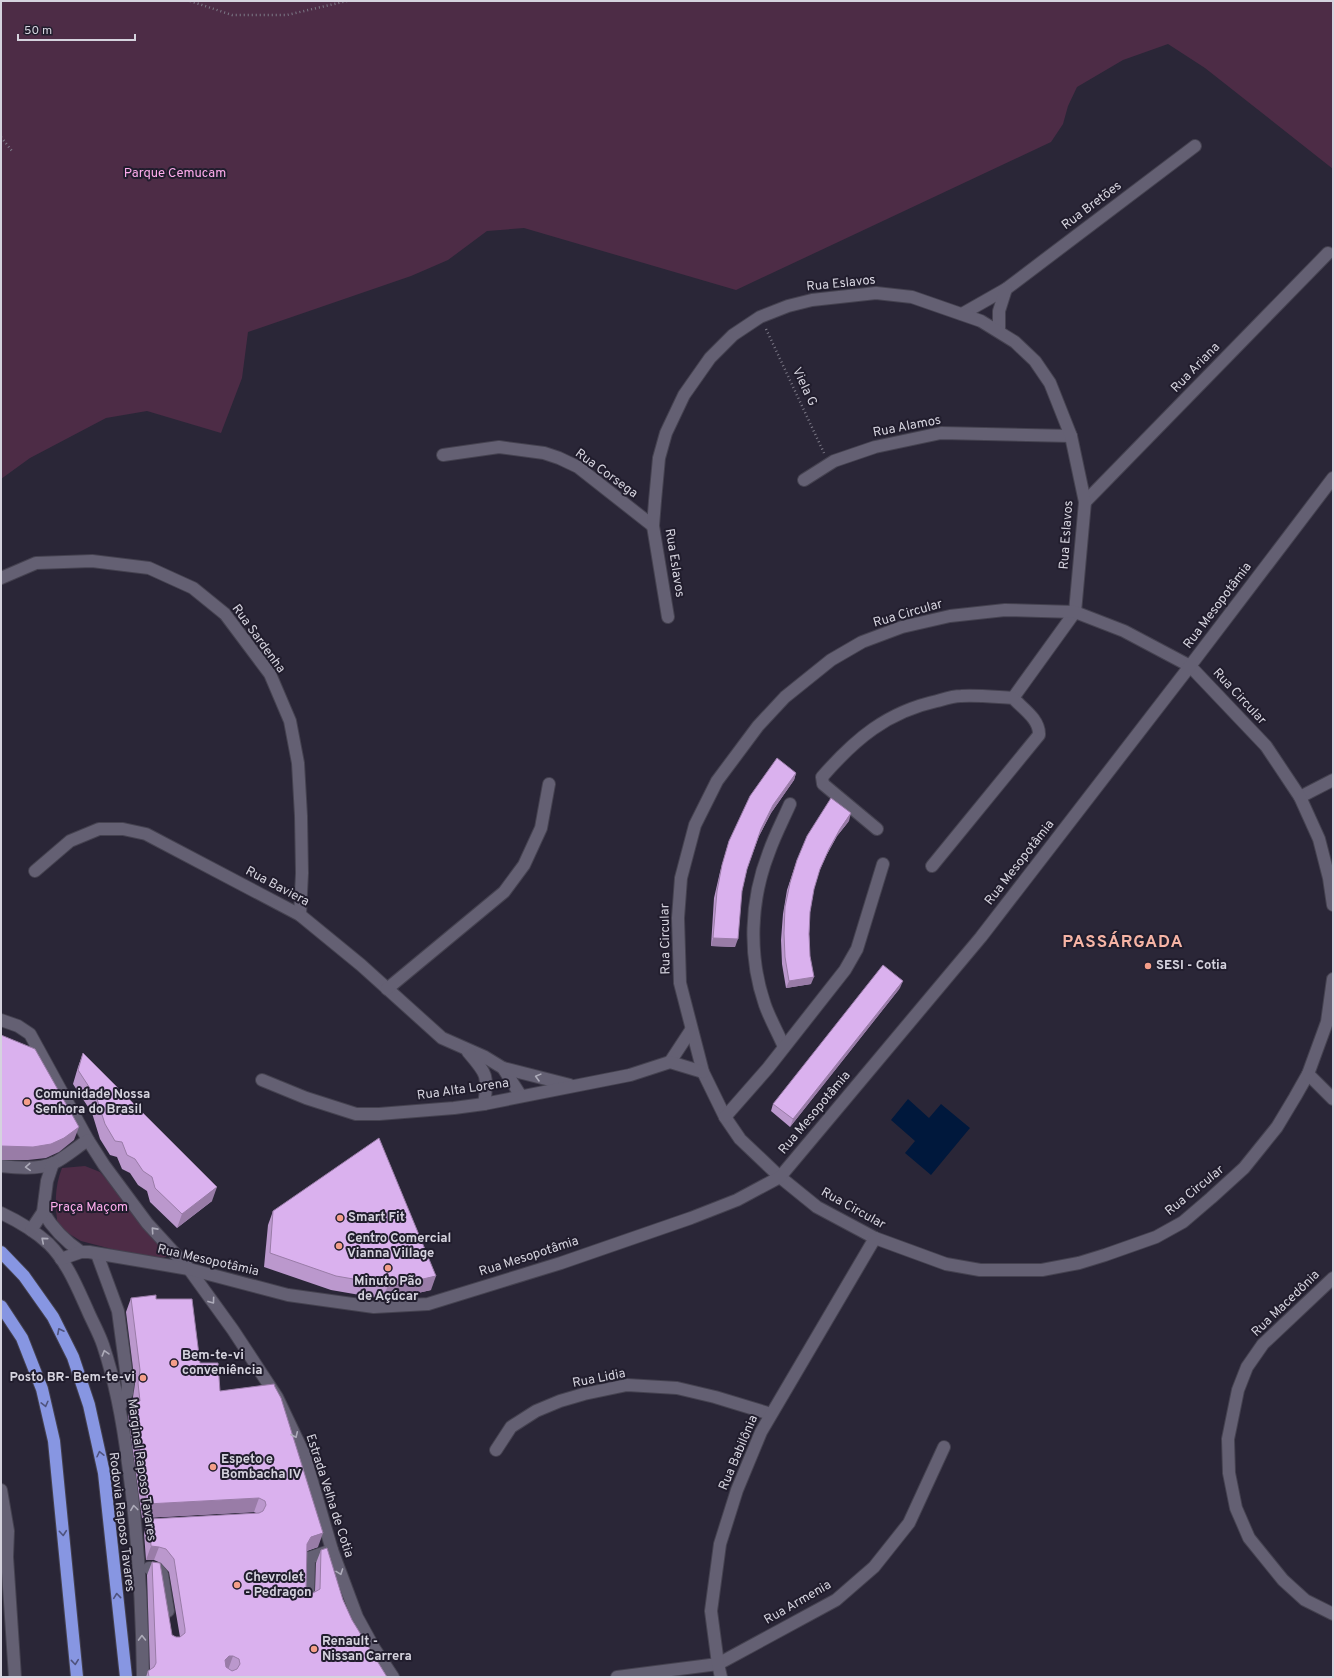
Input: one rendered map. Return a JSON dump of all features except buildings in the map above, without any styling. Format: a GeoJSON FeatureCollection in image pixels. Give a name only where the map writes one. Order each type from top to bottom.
{"type":"FeatureCollection","features":[{"type":"Feature","properties":{"kind":"highway","name":"Rodovia Raposo Tavares"},"geometry":{"type":"LineString","coordinates":[[1,1252],[24,1276],[53,1317],[73,1357],[89,1405],[104,1473],[126,1677]]}},
{"type":"Feature","properties":{"kind":"highway"},"geometry":{"type":"LineString","coordinates":[[1,1306],[22,1338],[42,1389],[54,1441],[77,1677]]}},
{"type":"Feature","properties":{"kind":"street","name":"Rua Bretões"},"geometry":{"type":"LineString","coordinates":[[962,314],[1006,289],[1195,146]]}},
{"type":"Feature","properties":{"kind":"street","name":"Rua Ariana"},"geometry":{"type":"LineString","coordinates":[[1085,502],[1328,253]]}},
{"type":"Feature","properties":{"kind":"street"},"geometry":{"type":"LineString","coordinates":[[999,331],[999,311],[1006,289]]}},
{"type":"Feature","properties":{"kind":"street","name":"Rua Eslavos"},"geometry":{"type":"LineString","coordinates":[[668,617],[653,526],[659,458],[666,433],[684,395],[710,358],[733,335],[760,317],[788,306],[812,300],[876,293],[912,297],[982,321],[1015,342],[1039,366],[1050,383],[1071,436],[1085,502],[1075,612]]}},
{"type":"Feature","properties":{"kind":"street","name":"Rua Alamos"},"geometry":{"type":"LineString","coordinates":[[804,480],[829,464],[875,447],[941,433],[1071,436]]}},
{"type":"Feature","properties":{"kind":"street","name":"Rua Corsega"},"geometry":{"type":"LineString","coordinates":[[443,455],[499,447],[544,453],[559,458],[578,467],[653,526]]}},
{"type":"Feature","properties":{"kind":"street","name":"Rua Mesopotâmia"},"geometry":{"type":"LineString","coordinates":[[61,1259],[81,1252],[97,1254],[189,1269],[288,1294],[374,1307],[428,1304],[561,1263],[691,1218],[737,1200],[780,1176],[980,937],[1190,666],[1333,478]]}},
{"type":"Feature","properties":{"kind":"street","name":"Rua Sardenha"},"geometry":{"type":"LineString","coordinates":[[1,578],[36,563],[92,561],[149,568],[193,588],[225,614],[270,674],[290,721],[298,763],[301,816],[302,873],[300,914]]}},
{"type":"Feature","properties":{"kind":"street","name":"Rua Circular"},"geometry":{"type":"LineString","coordinates":[[1333,905],[1329,878],[1319,839],[1300,797],[1266,746],[1190,666],[1124,631],[1075,612],[1005,610],[950,616],[902,627],[862,642],[831,660],[785,697],[758,726],[717,781],[695,825],[681,878],[678,918],[680,983],[691,1030],[703,1072],[725,1117],[740,1139],[780,1176],[817,1207],[875,1238],[946,1264],[987,1270],[1042,1270],[1079,1263],[1156,1237],[1183,1222],[1244,1168],[1276,1127],[1296,1097],[1308,1074],[1327,1022],[1333,979]]}},
{"type":"Feature","properties":{"kind":"street"},"geometry":{"type":"LineString","coordinates":[[1012,698],[1075,612]]}},
{"type":"Feature","properties":{"kind":"street"},"geometry":{"type":"LineString","coordinates":[[877,829],[823,784],[822,777],[837,760],[869,730],[892,716],[918,705],[959,696],[1012,698],[1036,721],[1039,728],[1038,735],[932,866]]}},
{"type":"Feature","properties":{"kind":"street"},"geometry":{"type":"LineString","coordinates":[[1300,797],[1333,780]]}},
{"type":"Feature","properties":{"kind":"street"},"geometry":{"type":"LineString","coordinates":[[387,989],[504,892],[524,865],[541,828],[549,784]]}},
{"type":"Feature","properties":{"kind":"street"},"geometry":{"type":"LineString","coordinates":[[784,1047],[765,1005],[756,967],[753,940],[756,900],[768,853],[790,804]]}},
{"type":"Feature","properties":{"kind":"street","name":"Rua Baviera"},"geometry":{"type":"LineString","coordinates":[[35,871],[70,841],[99,829],[122,829],[146,834],[300,914],[332,940],[442,1038],[485,1057],[503,1068],[573,1086]]}},
{"type":"Feature","properties":{"kind":"street"},"geometry":{"type":"LineString","coordinates":[[725,1117],[784,1047],[845,970],[857,949],[883,864]]}},
{"type":"Feature","properties":{"kind":"street","name":"Estrada Velha de Cotia"},"geometry":{"type":"LineString","coordinates":[[1,1020],[18,1026],[30,1034],[88,1140],[120,1188],[148,1223],[189,1269],[237,1336],[277,1397],[304,1454],[332,1550],[356,1617],[393,1677]]}},
{"type":"Feature","properties":{"kind":"street"},"geometry":{"type":"LineString","coordinates":[[691,1030],[670,1062],[703,1072]]}},
{"type":"Feature","properties":{"kind":"street"},"geometry":{"type":"LineString","coordinates":[[466,1049],[482,1068],[487,1078],[484,1104]]}},
{"type":"Feature","properties":{"kind":"street","name":"Rua Alta Lorena"},"geometry":{"type":"LineString","coordinates":[[262,1080],[306,1098],[356,1114],[379,1114],[484,1104],[630,1075],[670,1062]]}},
{"type":"Feature","properties":{"kind":"street","name":"Rua Baviera"},"geometry":{"type":"LineString","coordinates":[[503,1068],[521,1096]]}},
{"type":"Feature","properties":{"kind":"street"},"geometry":{"type":"LineString","coordinates":[[1308,1074],[1333,1098]]}},
{"type":"Feature","properties":{"kind":"street"},"geometry":{"type":"LineString","coordinates":[[1,1166],[15,1168],[34,1167],[53,1163],[88,1140]]}},
{"type":"Feature","properties":{"kind":"street"},"geometry":{"type":"LineString","coordinates":[[31,1230],[43,1212],[47,1181],[53,1163]]}},
{"type":"Feature","properties":{"kind":"street"},"geometry":{"type":"LineString","coordinates":[[43,1212],[55,1231],[81,1252]]}},
{"type":"Feature","properties":{"kind":"street","name":"Marginal Raposo Tavares"},"geometry":{"type":"LineString","coordinates":[[1,1213],[31,1230],[49,1245],[61,1259],[83,1299],[103,1344],[120,1406],[140,1526],[143,1677]]}},
{"type":"Feature","properties":{"kind":"street","name":"Rua Babilônia"},"geometry":{"type":"LineString","coordinates":[[721,1677],[711,1611],[720,1544],[737,1490],[761,1432],[875,1238]]}},
{"type":"Feature","properties":{"kind":"street"},"geometry":{"type":"LineString","coordinates":[[97,1254],[118,1312],[128,1385],[127,1393],[120,1406]]}},
{"type":"Feature","properties":{"kind":"street","name":"Rua Macedônia"},"geometry":{"type":"LineString","coordinates":[[1333,1278],[1263,1344],[1248,1367],[1238,1390],[1228,1439],[1229,1474],[1236,1508],[1249,1538],[1283,1580],[1304,1600],[1333,1614]]}},
{"type":"Feature","properties":{"kind":"street","name":"Rua Lidia"},"geometry":{"type":"LineString","coordinates":[[496,1450],[511,1427],[536,1411],[560,1401],[584,1394],[627,1385],[677,1388],[715,1397],[771,1414]]}},
{"type":"Feature","properties":{"kind":"street","name":"Rua Armenia"},"geometry":{"type":"LineString","coordinates":[[617,1677],[718,1664],[836,1600],[874,1567],[909,1523],[944,1447]]}},
{"type":"Feature","properties":{"kind":"street"},"geometry":{"type":"LineString","coordinates":[[1,1490],[2,1503],[8,1531],[4,1556],[15,1677]]}},
{"type":"Feature","properties":{"kind":"street"},"geometry":{"type":"LineString","coordinates":[[308,1599],[309,1558],[332,1550]]}},
{"type":"Feature","properties":{"kind":"street"},"geometry":{"type":"LineString","coordinates":[[140,1569],[152,1567],[158,1569],[162,1574],[169,1621]]}},
{"type":"Feature","properties":{"kind":"path"},"geometry":{"type":"LineString","coordinates":[[190,1],[232,15],[287,15],[347,1]]}},
{"type":"Feature","properties":{"kind":"path"},"geometry":{"type":"LineString","coordinates":[[1,137],[12,152]]}},
{"type":"Feature","properties":{"kind":"path","name":"Viela G"},"geometry":{"type":"LineString","coordinates":[[760,317],[829,464]]}},
{"type":"Feature","properties":{"kind":"green space","name":"Parque Cemucam"},"geometry":{"type":"Polygon","coordinates":[[[1,1],[1333,1],[1333,169],[1205,68],[1168,44],[1123,60],[1077,87],[1068,106],[1063,124],[1051,142],[736,290],[524,228],[487,231],[448,260],[411,276],[248,332],[242,378],[221,433],[147,411],[106,418],[30,458],[1,479],[1,1]]]}},
{"type":"Feature","properties":{"kind":"green space","name":"Praça Maçom"},"geometry":{"type":"Polygon","coordinates":[[[85,1166],[100,1172],[173,1255],[154,1260],[81,1241],[58,1227],[56,1198],[59,1175],[62,1168],[85,1166]]]}},
{"type":"Feature","properties":{"kind":"water"},"geometry":{"type":"Polygon","coordinates":[[[908,1099],[929,1118],[941,1104],[970,1128],[931,1175],[905,1153],[915,1141],[891,1120],[908,1099]]]}},
{"type":"Feature","properties":{"kind":"place","name":"SESI - Cotia"},"geometry":{"type":"Point","coordinates":[1148,966]}},
{"type":"Feature","properties":{"kind":"place","name":"Comunidade Nossa Senhora do Brasil"},"geometry":{"type":"Point","coordinates":[27,1102]}},
{"type":"Feature","properties":{"kind":"place","name":"Smart Fit"},"geometry":{"type":"Point","coordinates":[340,1218]}},
{"type":"Feature","properties":{"kind":"place","name":"Centro Comercial Vianna Village"},"geometry":{"type":"Point","coordinates":[339,1246]}},
{"type":"Feature","properties":{"kind":"place","name":"Minuto Pão de Açúcar"},"geometry":{"type":"Point","coordinates":[388,1268]}},
{"type":"Feature","properties":{"kind":"place","name":"Bem-te-vi conveniência"},"geometry":{"type":"Point","coordinates":[174,1363]}},
{"type":"Feature","properties":{"kind":"place","name":"Posto BR- Bem-te-vi"},"geometry":{"type":"Point","coordinates":[143,1378]}},
{"type":"Feature","properties":{"kind":"place","name":"Espeto e Bombacha IV"},"geometry":{"type":"Point","coordinates":[213,1467]}},
{"type":"Feature","properties":{"kind":"place","name":"Chevrolet - Pedragon"},"geometry":{"type":"Point","coordinates":[237,1585]}},
{"type":"Feature","properties":{"kind":"place","name":"Renault - Nissan Carrera"},"geometry":{"type":"Point","coordinates":[314,1649]}},
{"type":"Feature","properties":{"kind":"district","name":"PASSÁRGADA"},"geometry":{"type":"Point","coordinates":[1123,943]}}]}
